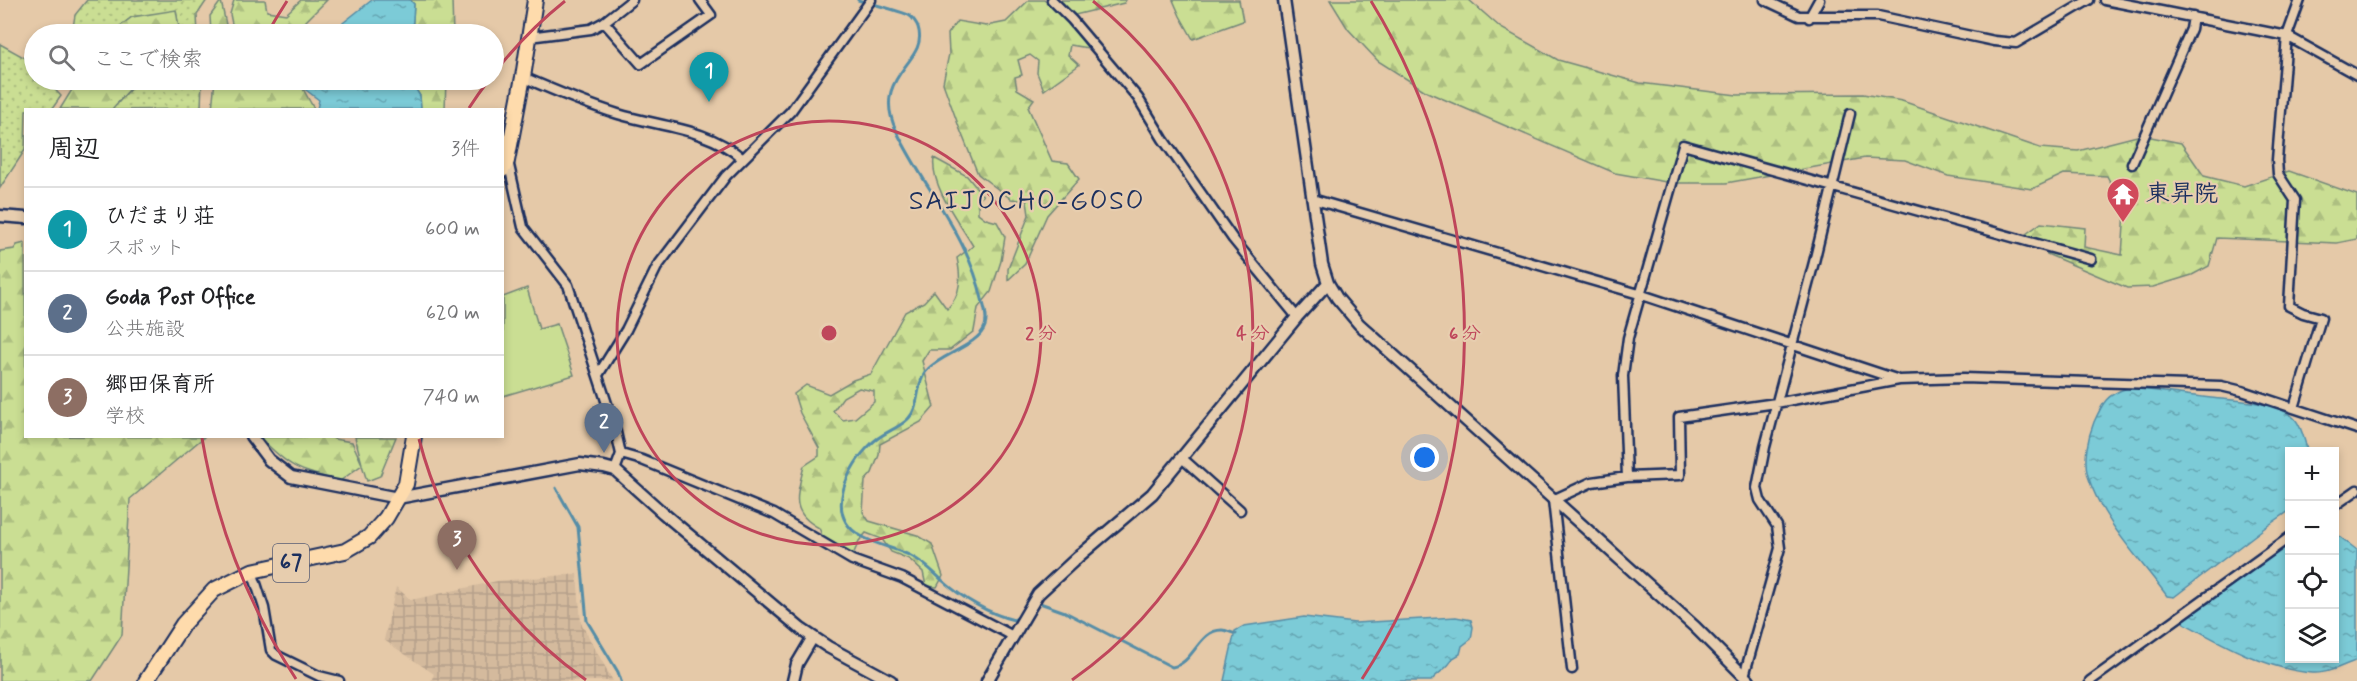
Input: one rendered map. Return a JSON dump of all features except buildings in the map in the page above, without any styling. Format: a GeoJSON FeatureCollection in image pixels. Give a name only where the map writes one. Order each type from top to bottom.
{"type":"FeatureCollection","features":[{"type":"Feature","properties":{"kind":"main road"},"geometry":{"type":"LineString","coordinates":[[505,165],[523,77],[535,0]]}},
{"type":"Feature","properties":{"kind":"main road","name":"67"},"geometry":{"type":"LineString","coordinates":[[146,681],[183,624],[214,590],[241,575],[345,551],[369,537],[386,519],[406,484],[414,438]]}},
{"type":"Feature","properties":{"kind":"street"},"geometry":{"type":"LineString","coordinates":[[529,37],[591,29],[632,0]]}},
{"type":"Feature","properties":{"kind":"street"},"geometry":{"type":"LineString","coordinates":[[604,22],[641,64],[711,15],[700,0]]}},
{"type":"Feature","properties":{"kind":"street"},"geometry":{"type":"LineString","coordinates":[[598,375],[626,330],[657,267],[726,176],[791,111],[871,0]]}},
{"type":"Feature","properties":{"kind":"street"},"geometry":{"type":"LineString","coordinates":[[1052,0],[1072,20],[1138,98],[1163,139],[1233,238],[1297,317]]}},
{"type":"Feature","properties":{"kind":"street"},"geometry":{"type":"LineString","coordinates":[[1284,0],[1322,264],[1328,283],[1337,298],[1359,324],[1695,627],[1746,678]]}},
{"type":"Feature","properties":{"kind":"street"},"geometry":{"type":"LineString","coordinates":[[1765,0],[1799,16],[1809,18],[1878,16],[1994,41],[2016,43],[2089,0]]}},
{"type":"Feature","properties":{"kind":"street"},"geometry":{"type":"LineString","coordinates":[[1809,18],[1820,0]]}},
{"type":"Feature","properties":{"kind":"street"},"geometry":{"type":"LineString","coordinates":[[2105,0],[2287,36],[2357,75]]}},
{"type":"Feature","properties":{"kind":"street"},"geometry":{"type":"LineString","coordinates":[[2294,408],[2321,318],[2289,306],[2295,200],[2278,174],[2277,160],[2287,36],[2300,0]]}},
{"type":"Feature","properties":{"kind":"street"},"geometry":{"type":"LineString","coordinates":[[2132,164],[2191,29],[2193,17]]}},
{"type":"Feature","properties":{"kind":"street"},"geometry":{"type":"LineString","coordinates":[[523,77],[568,97],[621,114],[683,128],[731,149],[743,159]]}},
{"type":"Feature","properties":{"kind":"street"},"geometry":{"type":"LineString","coordinates":[[1746,678],[1780,548],[1777,526],[1760,500],[1757,488],[1765,447],[1850,114]]}},
{"type":"Feature","properties":{"kind":"street"},"geometry":{"type":"LineString","coordinates":[[1627,477],[1623,376],[1628,338],[1683,145],[2091,260]]}},
{"type":"Feature","properties":{"kind":"street"},"geometry":{"type":"LineString","coordinates":[[505,165],[523,227],[568,285],[621,454],[615,470]]}},
{"type":"Feature","properties":{"kind":"street"},"geometry":{"type":"LineString","coordinates":[[1312,198],[1639,294],[1899,380]]}},
{"type":"Feature","properties":{"kind":"street"},"geometry":{"type":"LineString","coordinates":[[0,216],[24,218]]}},
{"type":"Feature","properties":{"kind":"street"},"geometry":{"type":"LineString","coordinates":[[987,681],[1038,594],[1152,494],[1183,459],[1297,317],[1328,283]]}},
{"type":"Feature","properties":{"kind":"street"},"geometry":{"type":"LineString","coordinates":[[1553,500],[1592,482],[1627,477],[1680,475],[1679,417],[1776,403],[1899,380],[1964,378],[2221,386],[2357,429]]}},
{"type":"Feature","properties":{"kind":"street"},"geometry":{"type":"LineString","coordinates":[[252,438],[269,460],[291,477],[398,498],[580,464],[604,466],[615,470],[663,513],[813,637],[891,681]]}},
{"type":"Feature","properties":{"kind":"street"},"geometry":{"type":"LineString","coordinates":[[621,454],[653,464],[774,514],[852,560],[902,578],[1013,636]]}},
{"type":"Feature","properties":{"kind":"street"},"geometry":{"type":"LineString","coordinates":[[1183,459],[1240,510]]}},
{"type":"Feature","properties":{"kind":"street"},"geometry":{"type":"LineString","coordinates":[[2339,503],[2357,490]]}},
{"type":"Feature","properties":{"kind":"street"},"geometry":{"type":"LineString","coordinates":[[1553,500],[1572,669]]}},
{"type":"Feature","properties":{"kind":"street"},"geometry":{"type":"LineString","coordinates":[[2090,681],[2285,540]]}},
{"type":"Feature","properties":{"kind":"street"},"geometry":{"type":"LineString","coordinates":[[252,572],[264,608],[270,650],[319,676],[339,681]]}},
{"type":"Feature","properties":{"kind":"street"},"geometry":{"type":"LineString","coordinates":[[793,681],[797,664],[813,637]]}},
{"type":"Feature","properties":{"kind":"shaded area"},"geometry":{"type":"Polygon","coordinates":[[[577,574],[581,623],[613,681],[431,681],[434,674],[384,640],[396,587],[411,600],[497,581],[577,574]]]}},
{"type":"Feature","properties":{"kind":"green space"},"geometry":{"type":"Polygon","coordinates":[[[87,0],[207,0],[197,15],[197,24],[178,24],[176,11],[132,17],[123,24],[74,24],[75,15],[87,0]]]}},
{"type":"Feature","properties":{"kind":"green space"},"geometry":{"type":"Polygon","coordinates":[[[234,0],[265,0],[267,11],[286,14],[301,0],[327,0],[303,24],[232,24],[230,14],[234,0]]]}},
{"type":"Feature","properties":{"kind":"green space"},"geometry":{"type":"Polygon","coordinates":[[[410,0],[452,0],[453,24],[413,24],[414,4],[410,0]]]}},
{"type":"Feature","properties":{"kind":"green space"},"geometry":{"type":"Polygon","coordinates":[[[1029,0],[1044,0],[1071,24],[1088,48],[1070,45],[1068,55],[1079,65],[1044,90],[1037,73],[1038,61],[1030,55],[1018,60],[1022,75],[1015,77],[1017,89],[1034,99],[1028,107],[1052,161],[1068,163],[1079,179],[1047,215],[1025,264],[1008,280],[1008,269],[1029,215],[1027,201],[1011,199],[978,174],[943,83],[949,54],[948,34],[957,21],[986,26],[1006,22],[1029,0]]]}},
{"type":"Feature","properties":{"kind":"green space"},"geometry":{"type":"Polygon","coordinates":[[[1057,0],[1126,0],[1124,3],[1075,15],[1057,0]]]}},
{"type":"Feature","properties":{"kind":"green space"},"geometry":{"type":"Polygon","coordinates":[[[1173,0],[1239,0],[1243,21],[1193,39],[1173,0]]]}},
{"type":"Feature","properties":{"kind":"green space"},"geometry":{"type":"Polygon","coordinates":[[[1330,0],[1469,0],[1501,28],[1558,60],[1640,83],[1737,95],[1863,94],[1902,101],[2040,148],[2078,151],[2141,135],[2181,143],[2204,176],[2244,186],[2289,171],[2357,195],[2357,239],[2337,243],[2217,238],[2209,266],[2192,275],[2153,287],[2127,288],[2047,254],[2026,234],[2041,223],[2085,228],[2084,247],[2122,255],[2125,211],[2107,176],[2064,174],[2032,189],[1948,176],[1905,160],[1865,158],[1726,183],[1672,183],[1615,173],[1427,92],[1378,61],[1348,29],[1330,0]]]}},
{"type":"Feature","properties":{"kind":"green space"},"geometry":{"type":"Polygon","coordinates":[[[221,1],[226,24],[210,24],[210,16],[221,1]]]}},
{"type":"Feature","properties":{"kind":"green space"},"geometry":{"type":"Polygon","coordinates":[[[176,10],[178,24],[123,24],[132,17],[176,10]]]}},
{"type":"Feature","properties":{"kind":"green space"},"geometry":{"type":"Polygon","coordinates":[[[0,44],[24,57],[24,90],[55,90],[61,96],[53,108],[24,108],[24,152],[0,188],[0,44]]]}},
{"type":"Feature","properties":{"kind":"green space"},"geometry":{"type":"Polygon","coordinates":[[[72,90],[129,90],[113,108],[61,108],[72,90]]]}},
{"type":"Feature","properties":{"kind":"green space"},"geometry":{"type":"Polygon","coordinates":[[[129,90],[202,90],[201,108],[114,108],[129,90]]]}},
{"type":"Feature","properties":{"kind":"green space"},"geometry":{"type":"Polygon","coordinates":[[[214,90],[304,90],[313,108],[212,108],[214,90]]]}},
{"type":"Feature","properties":{"kind":"green space"},"geometry":{"type":"Polygon","coordinates":[[[416,90],[446,90],[445,108],[421,108],[420,96],[416,90]]]}},
{"type":"Feature","properties":{"kind":"green space"},"geometry":{"type":"Polygon","coordinates":[[[934,158],[967,176],[983,196],[978,200],[978,213],[986,219],[997,222],[1005,237],[1001,261],[991,292],[978,308],[974,331],[950,350],[929,350],[922,361],[934,407],[921,422],[880,444],[879,455],[872,473],[865,481],[863,512],[869,521],[917,535],[932,544],[943,576],[937,587],[926,586],[923,572],[909,559],[891,552],[882,539],[866,533],[859,541],[853,555],[824,540],[819,528],[803,516],[798,502],[799,486],[804,466],[819,456],[819,448],[800,413],[794,394],[806,385],[829,394],[853,380],[871,374],[905,312],[924,302],[934,291],[947,309],[952,303],[959,285],[957,258],[973,246],[947,204],[936,180],[934,158]],[[859,388],[843,397],[833,411],[843,420],[855,418],[874,402],[874,391],[859,388]]]}},
{"type":"Feature","properties":{"kind":"green space"},"geometry":{"type":"Polygon","coordinates":[[[24,243],[24,438],[203,438],[130,499],[122,635],[92,681],[0,681],[0,251],[14,249],[17,245],[24,243]]]}},
{"type":"Feature","properties":{"kind":"green space"},"geometry":{"type":"Polygon","coordinates":[[[527,288],[539,329],[557,324],[574,375],[504,396],[504,297],[527,288]]]}},
{"type":"Feature","properties":{"kind":"green space"},"geometry":{"type":"Polygon","coordinates":[[[261,438],[332,438],[352,442],[362,464],[355,438],[396,438],[380,476],[367,481],[362,465],[340,481],[304,471],[279,456],[261,438]]]}},
{"type":"Feature","properties":{"kind":"water"},"geometry":{"type":"Polygon","coordinates":[[[372,0],[410,0],[414,4],[413,24],[342,24],[372,0]]]}},
{"type":"Feature","properties":{"kind":"water"},"geometry":{"type":"Polygon","coordinates":[[[306,90],[416,90],[420,96],[421,108],[317,108],[319,100],[306,90]]]}},
{"type":"Feature","properties":{"kind":"water"},"geometry":{"type":"Polygon","coordinates":[[[2128,388],[2255,402],[2278,408],[2295,419],[2306,447],[2285,447],[2285,514],[2174,597],[2167,596],[2112,524],[2094,493],[2088,476],[2086,456],[2094,422],[2106,400],[2128,388]]]}},
{"type":"Feature","properties":{"kind":"water"},"geometry":{"type":"Polygon","coordinates":[[[2339,536],[2357,550],[2357,660],[2335,669],[2313,673],[2279,667],[2230,647],[2184,623],[2181,618],[2285,539],[2285,663],[2339,663],[2339,536]]]}},
{"type":"Feature","properties":{"kind":"water"},"geometry":{"type":"Polygon","coordinates":[[[1304,617],[1355,623],[1456,617],[1471,620],[1473,627],[1471,639],[1462,646],[1460,654],[1453,658],[1449,665],[1431,681],[1224,681],[1235,631],[1244,626],[1304,617]]]}},
{"type":"Feature","properties":{"kind":"waterway"},"geometry":{"type":"LineString","coordinates":[[858,0],[907,14],[918,27],[919,39],[916,50],[895,82],[890,95],[890,111],[896,130],[907,151],[967,254],[985,309],[986,319],[985,326],[976,339],[934,364],[924,374],[915,408],[908,419],[875,440],[862,453],[843,490],[841,503],[843,516],[850,527],[861,536],[916,559],[976,605],[1014,620],[1021,615]]}},
{"type":"Feature","properties":{"kind":"waterway"},"geometry":{"type":"LineString","coordinates":[[556,488],[578,527],[587,621],[618,672],[621,681]]}},
{"type":"Feature","properties":{"kind":"waterway"},"geometry":{"type":"LineString","coordinates":[[1037,602],[1065,612],[1172,667],[1186,660],[1201,641],[1214,631],[1224,630],[1236,634]]}},
{"type":"Feature","properties":{"kind":"place","name":"ひだまり荘"},"geometry":{"type":"Point","coordinates":[709,102]}},
{"type":"Feature","properties":{"kind":"place","name":"東昇院"},"geometry":{"type":"Point","coordinates":[2123,223]}},
{"type":"Feature","properties":{"kind":"place","name":"Goda Post Office"},"geometry":{"type":"Point","coordinates":[604,453]}},
{"type":"Feature","properties":{"kind":"place","name":"郷田保育所"},"geometry":{"type":"Point","coordinates":[457,570]}},
{"type":"Feature","properties":{"kind":"district","name":"SAIJOCHO-GOSO"},"geometry":{"type":"Point","coordinates":[1027,201]}}]}
